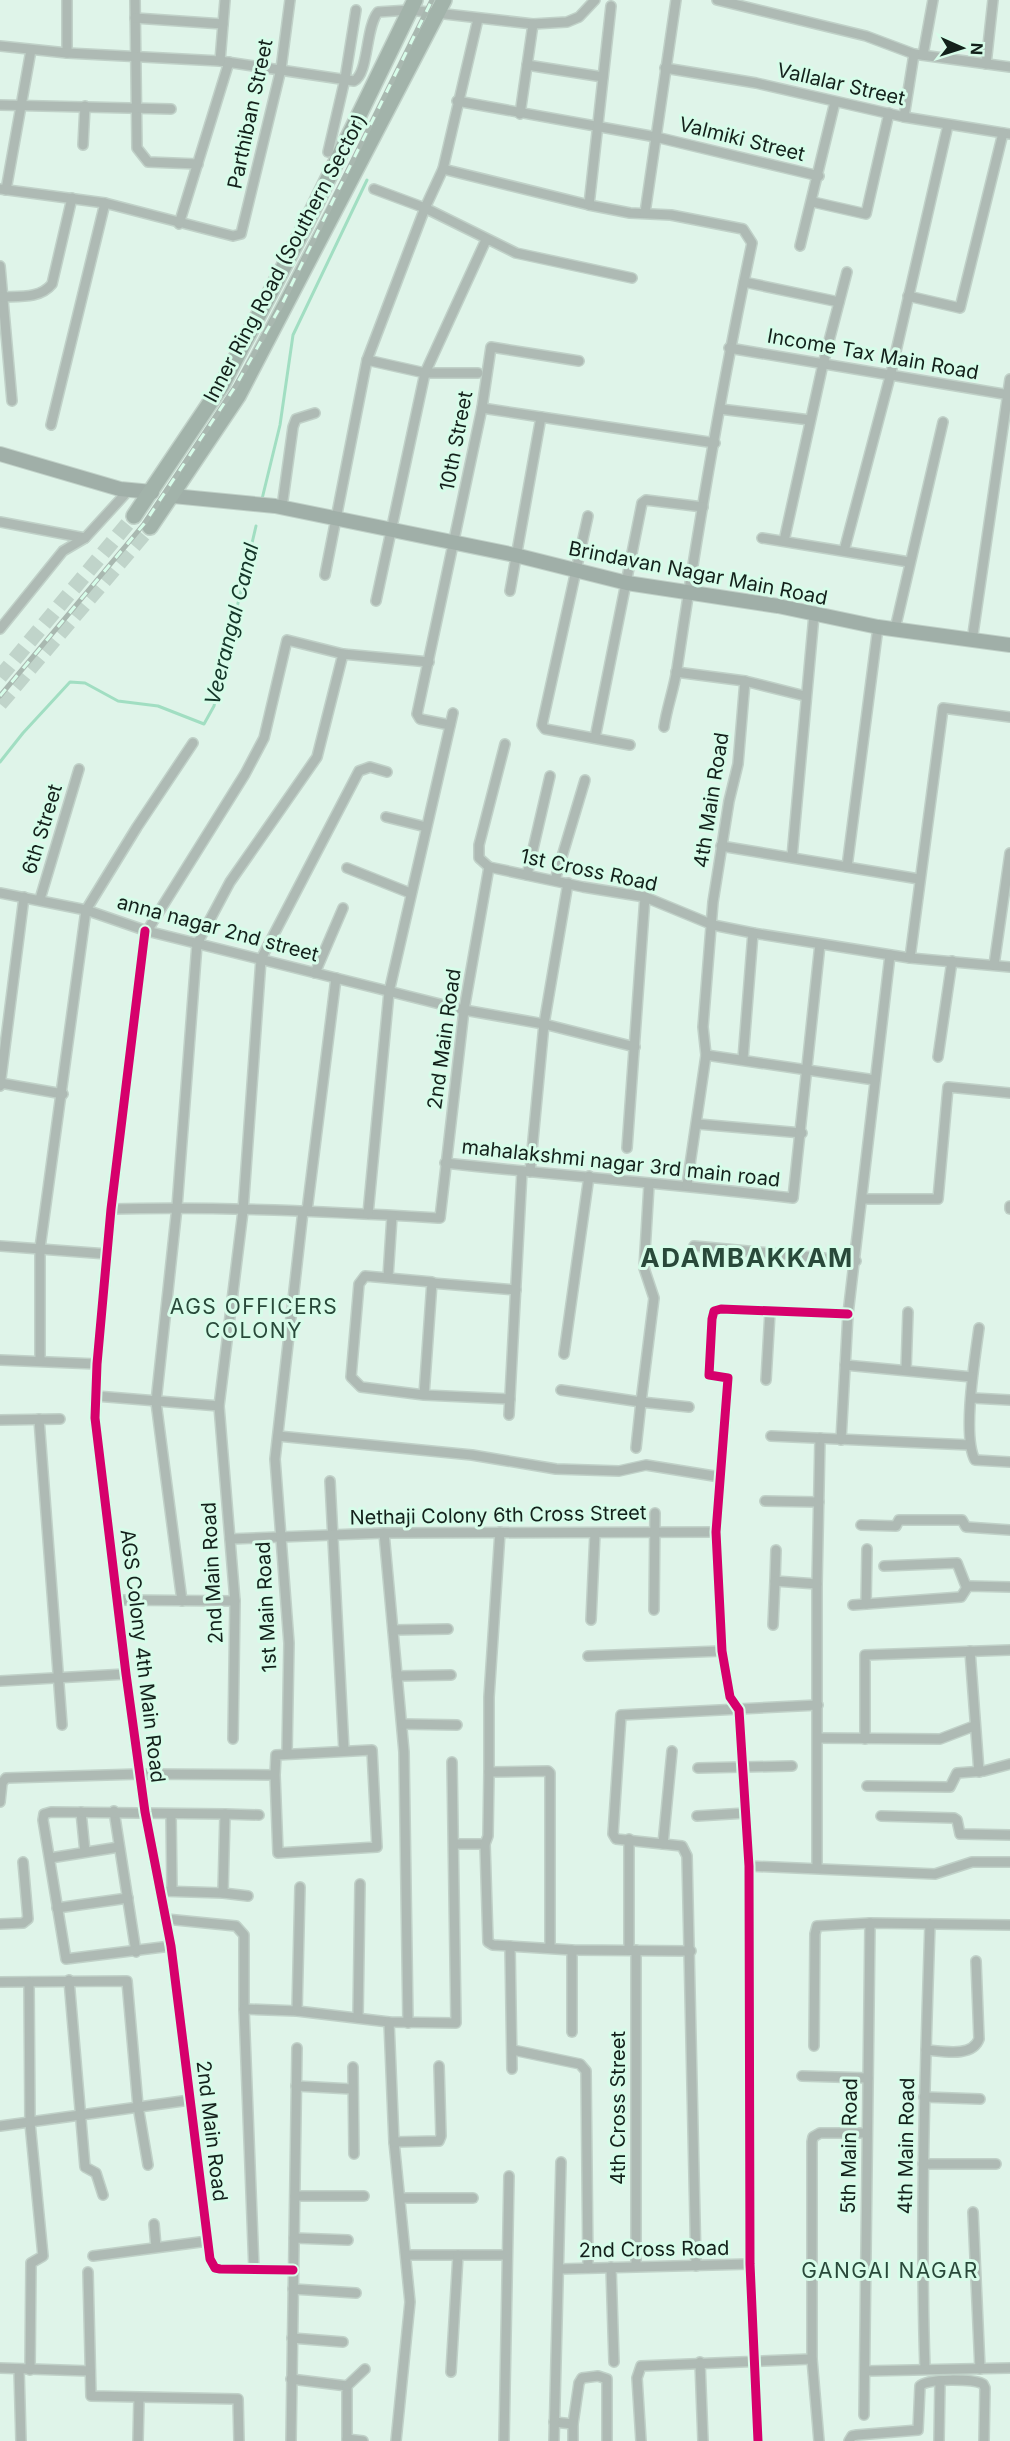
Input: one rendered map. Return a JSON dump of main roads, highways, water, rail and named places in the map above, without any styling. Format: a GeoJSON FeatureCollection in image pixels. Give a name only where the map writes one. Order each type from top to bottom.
{"type":"FeatureCollection","features":[{"type":"Feature","properties":{"kind":"main road","name":"Inner Ring Road (Southern Sector)"},"geometry":{"type":"LineString","coordinates":[[134,516],[222,385],[305,226],[412,5]]}},
{"type":"Feature","properties":{"kind":"main road","name":"Inner Ring Road (Southern Sector)"},"geometry":{"type":"LineString","coordinates":[[150,527],[173,496],[238,396],[440,6]]}},
{"type":"Feature","properties":{"kind":"main road"},"geometry":{"type":"LineString","coordinates":[[222,385],[238,396]]}},
{"type":"Feature","properties":{"kind":"waterway","name":"Veerangal Canal"},"geometry":{"type":"LineString","coordinates":[[262,499],[280,425],[293,335],[367,180]]}},
{"type":"Feature","properties":{"kind":"waterway","name":"Veerangal Canal"},"geometry":{"type":"LineString","coordinates":[[0,762],[70,682],[85,683],[118,701],[158,706],[204,724],[214,706],[256,526]]}},
{"type":"Feature","properties":{"kind":"tunnel"},"geometry":{"type":"LineString","coordinates":[[0,677],[134,516]]}},
{"type":"Feature","properties":{"kind":"tunnel"},"geometry":{"type":"LineString","coordinates":[[0,704],[150,527]]}},
{"type":"Feature","properties":{"kind":"railway"},"geometry":{"type":"LineString","coordinates":[[0,696],[144,524],[235,387],[283,302],[432,0]]}},
{"type":"Feature","properties":{"kind":"district","name":"ADAMBAKKAM"},"geometry":{"type":"Point","coordinates":[747,1258]}},
{"type":"Feature","properties":{"kind":"district","name":"AGS OFFICERS COLONY"},"geometry":{"type":"Point","coordinates":[254,1319]}},
{"type":"Feature","properties":{"kind":"district","name":"GANGAI NAGAR"},"geometry":{"type":"Point","coordinates":[890,2271]}}]}
